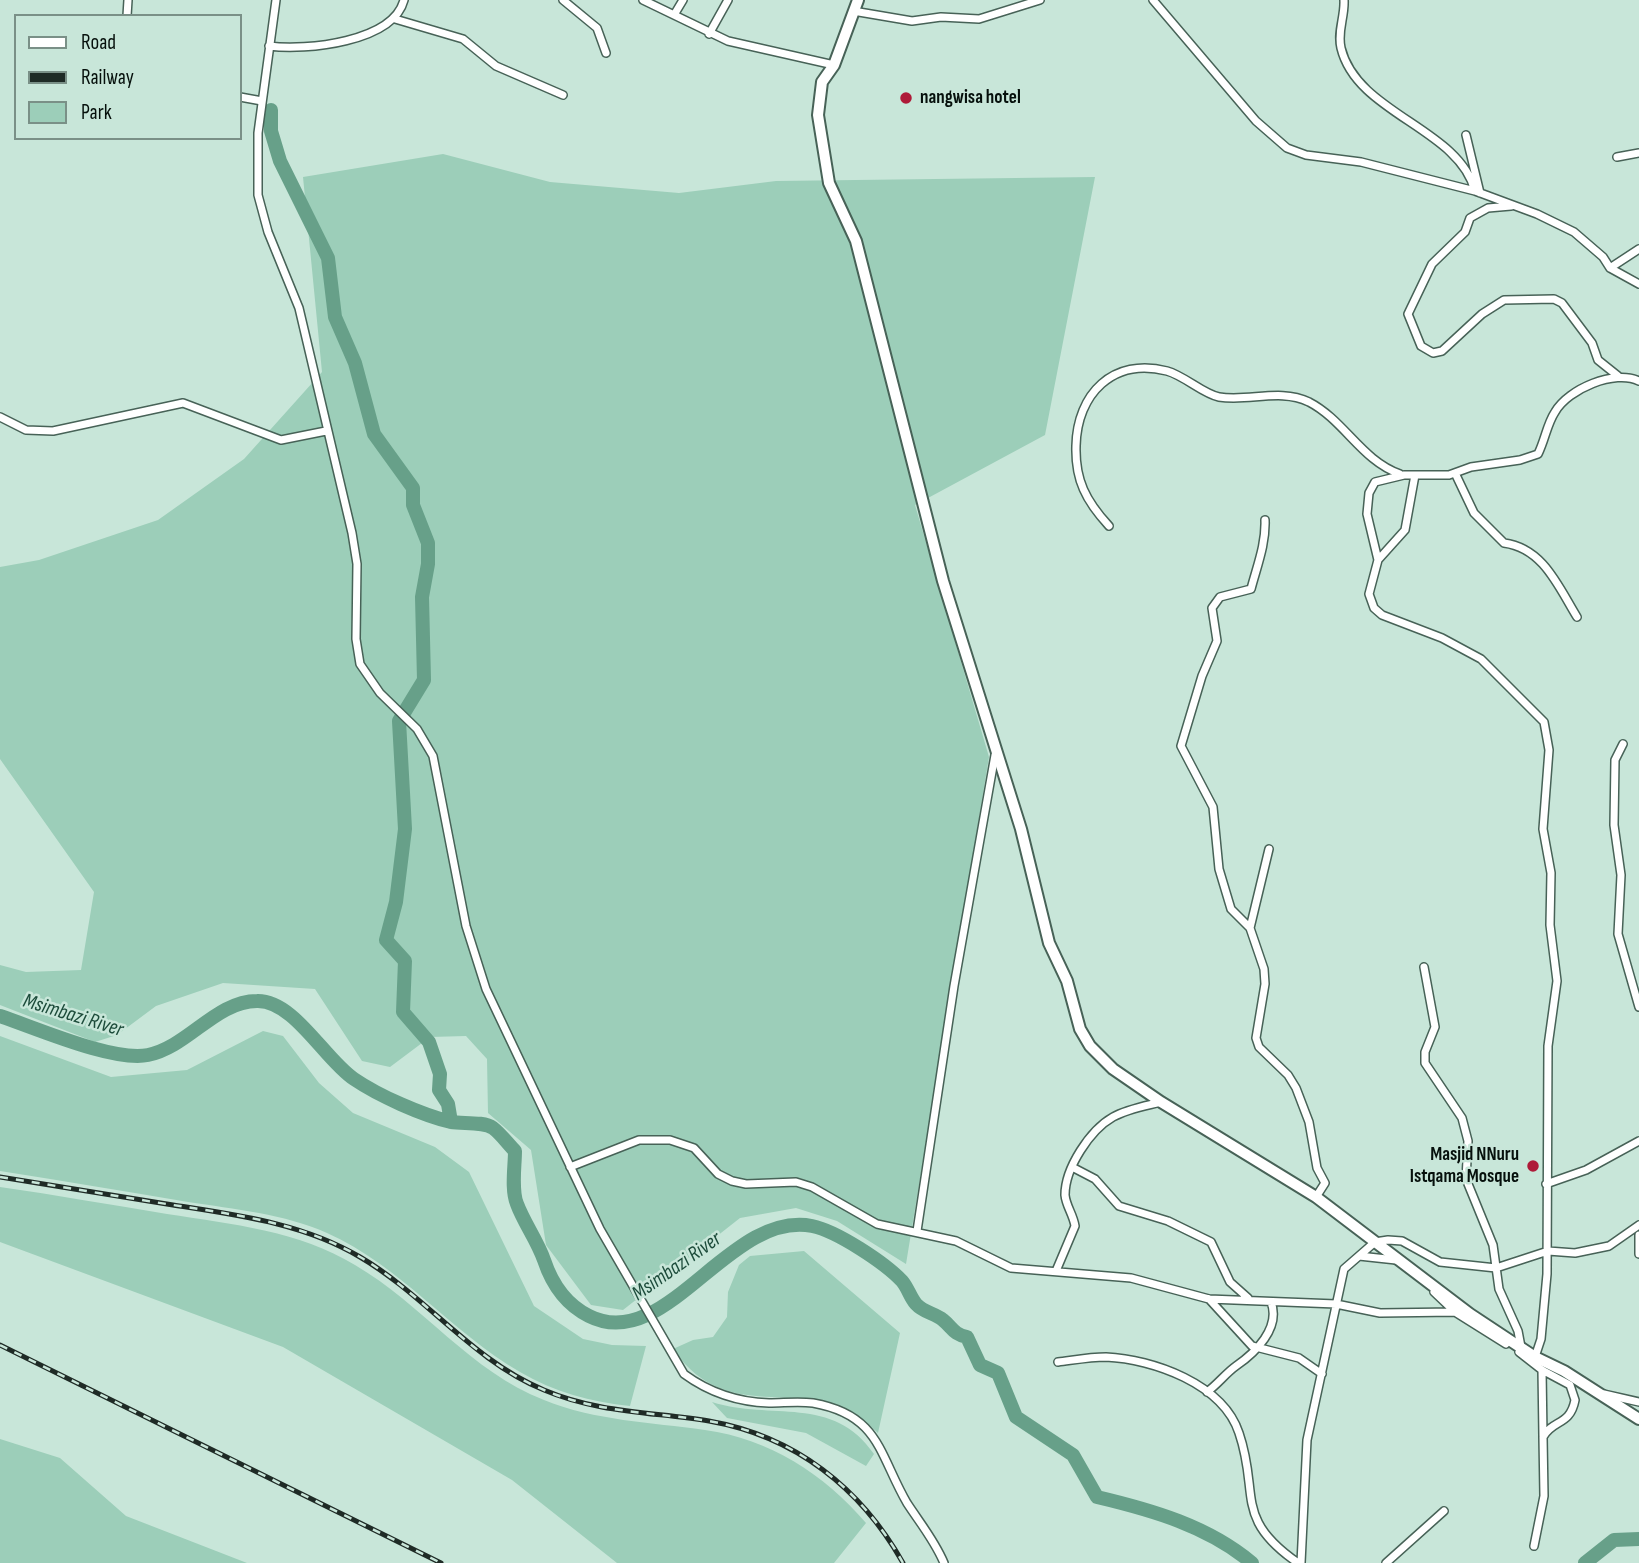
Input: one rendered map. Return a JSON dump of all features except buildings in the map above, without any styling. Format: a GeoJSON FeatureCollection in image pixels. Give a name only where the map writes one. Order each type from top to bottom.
{"type":"FeatureCollection","features":[{"type":"Feature","properties":{"kind":"street"},"geometry":{"type":"LineString","coordinates":[[276,0],[256,163],[258,195],[268,232],[299,308],[355,549],[358,581],[356,639],[360,664],[425,741],[440,778],[466,926],[486,989],[570,1167],[639,1299],[684,1374],[715,1393],[747,1401],[813,1404],[850,1416],[862,1425],[883,1449],[903,1495],[943,1560]]}},
{"type":"Feature","properties":{"kind":"street"},"geometry":{"type":"LineString","coordinates":[[395,19],[404,0]]}},
{"type":"Feature","properties":{"kind":"street"},"geometry":{"type":"LineString","coordinates":[[563,0],[597,28],[606,53]]}},
{"type":"Feature","properties":{"kind":"street"},"geometry":{"type":"LineString","coordinates":[[643,0],[709,34],[762,51],[834,65]]}},
{"type":"Feature","properties":{"kind":"street"},"geometry":{"type":"LineString","coordinates":[[674,15],[683,0]]}},
{"type":"Feature","properties":{"kind":"street"},"geometry":{"type":"LineString","coordinates":[[709,34],[728,0]]}},
{"type":"Feature","properties":{"kind":"street"},"geometry":{"type":"LineString","coordinates":[[1040,0],[1023,3],[979,19],[941,18],[912,21],[856,6],[834,65],[822,82],[819,99],[823,158],[833,194],[856,242],[941,572],[1021,829],[1049,943],[1067,981],[1080,1029],[1090,1046],[1114,1069],[1161,1102],[1316,1197],[1521,1348],[1564,1371],[1639,1419]]}},
{"type":"Feature","properties":{"kind":"street"},"geometry":{"type":"LineString","coordinates":[[1153,0],[1256,121],[1287,148],[1307,155],[1361,162],[1477,192],[1574,232],[1603,257],[1610,268],[1639,284]]}},
{"type":"Feature","properties":{"kind":"street"},"geometry":{"type":"LineString","coordinates":[[1344,0],[1339,34],[1342,52],[1350,72],[1412,127],[1452,153],[1468,174],[1477,192]]}},
{"type":"Feature","properties":{"kind":"street"},"geometry":{"type":"LineString","coordinates":[[269,46],[299,49],[332,46],[395,19],[463,39],[496,66],[563,95]]}},
{"type":"Feature","properties":{"kind":"street"},"geometry":{"type":"LineString","coordinates":[[242,97],[262,100]]}},
{"type":"Feature","properties":{"kind":"street"},"geometry":{"type":"LineString","coordinates":[[1466,135],[1477,192]]}},
{"type":"Feature","properties":{"kind":"street"},"geometry":{"type":"LineString","coordinates":[[1617,157],[1639,153]]}},
{"type":"Feature","properties":{"kind":"street"},"geometry":{"type":"LineString","coordinates":[[1513,206],[1488,208],[1472,217],[1465,232],[1432,264],[1408,314],[1421,346],[1433,353],[1442,351],[1482,314],[1506,299],[1554,299],[1562,303],[1592,343],[1598,360],[1618,376],[1639,381]]}},
{"type":"Feature","properties":{"kind":"street"},"geometry":{"type":"LineString","coordinates":[[1610,268],[1639,249]]}},
{"type":"Feature","properties":{"kind":"street"},"geometry":{"type":"LineString","coordinates":[[1109,526],[1087,500],[1079,484],[1076,442],[1079,422],[1089,395],[1100,382],[1140,370],[1164,371],[1220,397],[1281,396],[1307,401],[1331,417],[1381,464],[1404,475]]}},
{"type":"Feature","properties":{"kind":"street"},"geometry":{"type":"LineString","coordinates":[[1378,560],[1367,514],[1371,487],[1381,479],[1404,475],[1439,476],[1538,454],[1557,408],[1598,381],[1618,376]]}},
{"type":"Feature","properties":{"kind":"street"},"geometry":{"type":"LineString","coordinates":[[0,417],[26,430],[53,431],[183,403],[281,440],[326,431]]}},
{"type":"Feature","properties":{"kind":"street"},"geometry":{"type":"LineString","coordinates":[[1455,473],[1482,522],[1504,543],[1519,545],[1534,554],[1577,618]]}},
{"type":"Feature","properties":{"kind":"street"},"geometry":{"type":"LineString","coordinates":[[1415,475],[1405,530],[1378,560],[1369,594],[1374,608],[1382,615],[1454,643],[1481,659],[1544,722],[1547,730],[1549,771],[1543,829],[1552,873],[1550,925],[1557,981],[1548,1046],[1548,1251],[1541,1339],[1535,1357]]}},
{"type":"Feature","properties":{"kind":"street"},"geometry":{"type":"LineString","coordinates":[[1265,520],[1266,540],[1256,563],[1251,589],[1220,597],[1212,608],[1217,641],[1202,676],[1181,746],[1213,807],[1219,869],[1231,909],[1250,928],[1265,976],[1256,1038],[1259,1047],[1288,1074],[1303,1105],[1317,1168],[1325,1183],[1316,1197]]}},
{"type":"Feature","properties":{"kind":"street"},"geometry":{"type":"LineString","coordinates":[[1623,744],[1615,760],[1614,825],[1621,875],[1618,934],[1639,1007]]}},
{"type":"Feature","properties":{"kind":"street"},"geometry":{"type":"LineString","coordinates":[[917,1231],[938,1086],[995,749]]}},
{"type":"Feature","properties":{"kind":"street"},"geometry":{"type":"LineString","coordinates":[[1250,928],[1269,849]]}},
{"type":"Feature","properties":{"kind":"street"},"geometry":{"type":"LineString","coordinates":[[1424,967],[1435,1027],[1425,1052],[1425,1063],[1462,1118],[1469,1153],[1466,1179],[1493,1245],[1499,1289],[1518,1331],[1521,1348]]}},
{"type":"Feature","properties":{"kind":"street"},"geometry":{"type":"LineString","coordinates":[[1056,1271],[1074,1226],[1065,1199],[1066,1182],[1072,1167],[1104,1123],[1115,1116],[1161,1102]]}},
{"type":"Feature","properties":{"kind":"street"},"geometry":{"type":"LineString","coordinates":[[570,1167],[639,1140],[670,1140],[694,1148],[718,1174],[732,1181],[746,1184],[796,1182],[877,1224],[956,1241],[1011,1268],[1139,1280],[1209,1299],[1336,1304],[1380,1313],[1455,1312]]}},
{"type":"Feature","properties":{"kind":"street"},"geometry":{"type":"LineString","coordinates":[[1546,1184],[1586,1170],[1639,1141]]}},
{"type":"Feature","properties":{"kind":"street"},"geometry":{"type":"LineString","coordinates":[[1072,1167],[1095,1179],[1119,1206],[1168,1221],[1211,1242],[1230,1282],[1248,1299]]}},
{"type":"Feature","properties":{"kind":"street"},"geometry":{"type":"LineString","coordinates":[[1300,1563],[1307,1440],[1341,1275],[1358,1256],[1375,1242],[1395,1239],[1440,1262],[1496,1268],[1548,1251],[1574,1253],[1609,1246],[1639,1225]]}},
{"type":"Feature","properties":{"kind":"street"},"geometry":{"type":"LineString","coordinates":[[1639,1235],[1639,1254]]}},
{"type":"Feature","properties":{"kind":"street"},"geometry":{"type":"LineString","coordinates":[[1358,1256],[1396,1260],[1455,1312],[1542,1370],[1570,1385],[1575,1400],[1568,1418],[1548,1429],[1543,1437]]}},
{"type":"Feature","properties":{"kind":"street"},"geometry":{"type":"LineString","coordinates":[[1209,1299],[1257,1349],[1299,1358],[1322,1374]]}},
{"type":"Feature","properties":{"kind":"street"},"geometry":{"type":"LineString","coordinates":[[1207,1392],[1235,1366],[1249,1359],[1257,1349],[1275,1316],[1271,1302]]}},
{"type":"Feature","properties":{"kind":"street"},"geometry":{"type":"LineString","coordinates":[[1058,1362],[1088,1358],[1124,1359],[1166,1371],[1207,1392],[1232,1417],[1240,1434],[1248,1492],[1262,1532],[1300,1563]]}},
{"type":"Feature","properties":{"kind":"street"},"geometry":{"type":"LineString","coordinates":[[1534,1546],[1544,1496],[1542,1370]]}},
{"type":"Feature","properties":{"kind":"street"},"geometry":{"type":"LineString","coordinates":[[1596,1392],[1639,1402]]}},
{"type":"Feature","properties":{"kind":"street"},"geometry":{"type":"LineString","coordinates":[[1386,1563],[1444,1511]]}},
{"type":"Feature","properties":{"kind":"green space"},"geometry":{"type":"Polygon","coordinates":[[[443,154],[550,182],[679,193],[776,181],[1095,177],[1045,435],[915,505],[989,757],[906,1264],[837,1221],[796,1208],[740,1218],[623,1310],[591,1305],[546,1245],[531,1150],[488,1113],[487,1059],[466,1036],[430,1037],[390,1067],[362,1061],[315,989],[223,983],[156,1006],[117,1035],[95,1042],[0,1005],[0,965],[26,972],[81,970],[94,892],[0,759],[0,567],[39,560],[158,520],[244,459],[322,372],[303,177],[443,154]]]}},
{"type":"Feature","properties":{"kind":"green space"},"geometry":{"type":"Polygon","coordinates":[[[263,1031],[283,1036],[319,1083],[353,1113],[435,1147],[469,1172],[534,1306],[583,1339],[612,1345],[646,1346],[630,1406],[573,1395],[520,1372],[471,1338],[379,1263],[354,1247],[311,1226],[259,1213],[0,1171],[0,1036],[111,1077],[187,1070],[263,1031]]]}},
{"type":"Feature","properties":{"kind":"green space"},"geometry":{"type":"Polygon","coordinates":[[[0,1187],[264,1230],[311,1244],[334,1253],[379,1281],[493,1373],[518,1388],[544,1400],[583,1412],[705,1430],[752,1441],[814,1474],[850,1505],[866,1523],[834,1563],[617,1563],[512,1480],[283,1347],[0,1242],[0,1187]]]}},
{"type":"Feature","properties":{"kind":"green space"},"geometry":{"type":"Polygon","coordinates":[[[804,1251],[900,1333],[878,1433],[852,1413],[825,1403],[745,1395],[720,1388],[696,1374],[673,1349],[693,1340],[713,1337],[727,1317],[728,1292],[739,1265],[750,1256],[804,1251]]]}},
{"type":"Feature","properties":{"kind":"green space"},"geometry":{"type":"Polygon","coordinates":[[[712,1402],[756,1410],[820,1416],[840,1423],[858,1435],[874,1454],[866,1466],[806,1433],[727,1418],[712,1402]]]}},
{"type":"Feature","properties":{"kind":"green space"},"geometry":{"type":"Polygon","coordinates":[[[0,1439],[60,1458],[126,1516],[247,1563],[0,1563],[0,1439]]]}},
{"type":"Feature","properties":{"kind":"waterway"},"geometry":{"type":"LineString","coordinates":[[271,110],[271,131],[280,161],[328,258],[335,317],[355,363],[374,434],[413,488],[413,505],[428,543],[428,564],[422,597],[424,680],[399,721],[405,829],[396,902],[386,940],[405,961],[403,1012],[429,1042],[440,1074],[439,1090],[448,1104],[451,1122]]}},
{"type":"Feature","properties":{"kind":"waterway","name":"Msimbazi River"},"geometry":{"type":"LineString","coordinates":[[0,1016],[95,1049],[133,1056],[148,1055],[176,1043],[228,1008],[257,1001],[271,1003],[296,1020],[343,1070],[364,1085],[427,1115],[451,1122],[484,1124],[499,1133],[515,1151],[515,1198],[551,1277],[567,1300],[589,1316],[617,1323],[645,1316],[672,1300],[753,1239],[782,1227],[812,1226],[834,1234],[860,1249],[902,1281],[919,1307],[967,1337],[980,1365],[998,1373],[1016,1417],[1073,1455],[1097,1497],[1159,1514],[1198,1529],[1252,1563]]}},
{"type":"Feature","properties":{"kind":"waterway","name":"Msimbazi River"},"geometry":{"type":"LineString","coordinates":[[1585,1563],[1614,1540],[1639,1539]]}},
{"type":"Feature","properties":{"kind":"railway"},"geometry":{"type":"LineString","coordinates":[[0,1177],[245,1217],[293,1228],[338,1245],[384,1272],[494,1362],[518,1378],[544,1390],[605,1408],[709,1421],[740,1428],[797,1453],[846,1489],[867,1511],[903,1563]]}},
{"type":"Feature","properties":{"kind":"railway"},"geometry":{"type":"LineString","coordinates":[[0,1345],[441,1563]]}},
{"type":"Feature","properties":{"kind":"place","name":"nangwisa hotel"},"geometry":{"type":"Point","coordinates":[906,98]}},
{"type":"Feature","properties":{"kind":"place","name":"Masjid NNuru Istqama Mosque"},"geometry":{"type":"Point","coordinates":[1533,1166]}}]}
